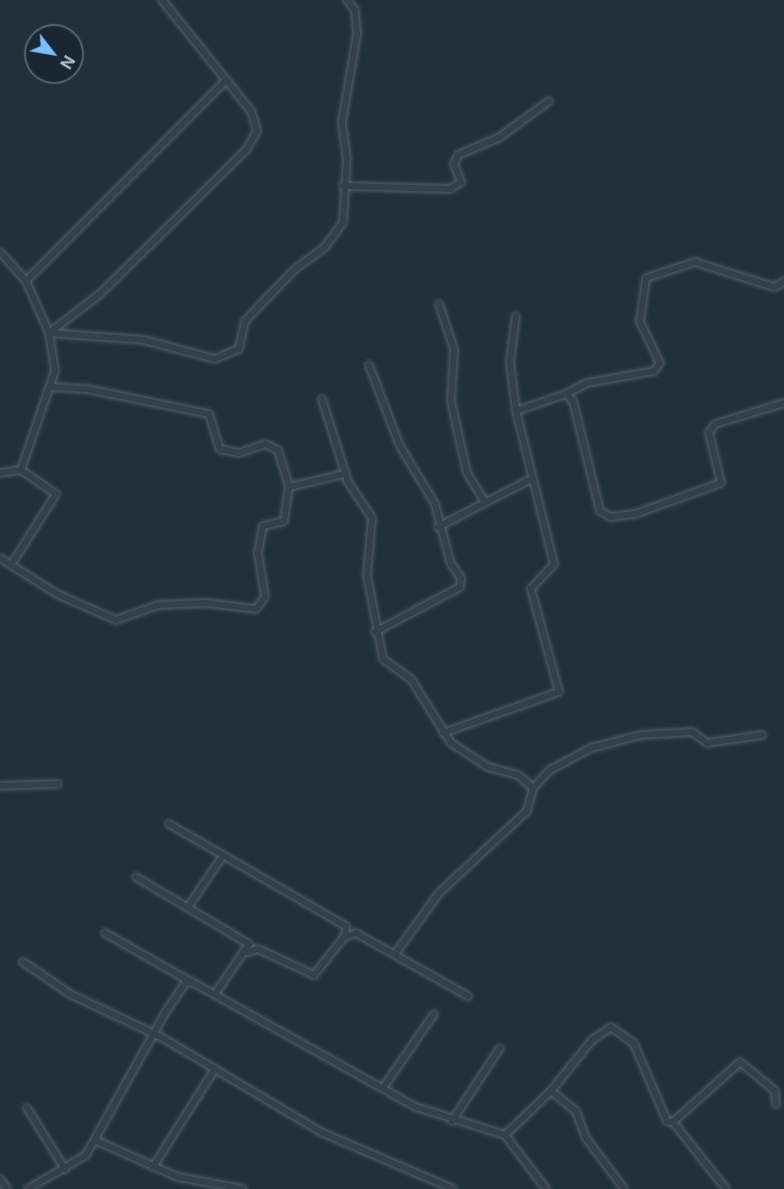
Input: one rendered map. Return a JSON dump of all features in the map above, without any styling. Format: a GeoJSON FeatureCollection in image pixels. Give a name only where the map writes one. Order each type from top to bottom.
{"type":"FeatureCollection","features":[{"type":"Feature","properties":{"kind":"street"},"geometry":{"type":"LineString","coordinates":[[49,333],[100,294],[246,150],[257,131],[251,111],[162,0]]}},
{"type":"Feature","properties":{"kind":"street"},"geometry":{"type":"LineString","coordinates":[[49,333],[144,340],[215,359],[229,357],[239,350],[245,321],[295,269],[325,247],[343,222],[343,186],[347,159],[342,122],[357,34],[355,10],[347,0]]}},
{"type":"Feature","properties":{"kind":"street"},"geometry":{"type":"LineString","coordinates":[[26,281],[226,80]]}},
{"type":"Feature","properties":{"kind":"street"},"geometry":{"type":"LineString","coordinates":[[343,186],[450,189],[461,182],[454,164],[458,155],[500,137],[549,101]]}},
{"type":"Feature","properties":{"kind":"street"},"geometry":{"type":"LineString","coordinates":[[0,252],[26,281],[49,333],[55,371],[21,470]]}},
{"type":"Feature","properties":{"kind":"street"},"geometry":{"type":"LineString","coordinates":[[516,411],[566,394],[587,383],[654,371],[660,363],[640,322],[646,278],[695,262],[774,286],[784,282]]}},
{"type":"Feature","properties":{"kind":"street"},"geometry":{"type":"LineString","coordinates":[[439,304],[454,349],[451,401],[467,473],[484,500]]}},
{"type":"Feature","properties":{"kind":"street"},"geometry":{"type":"LineString","coordinates":[[443,733],[560,692],[532,596],[533,586],[554,564],[531,479],[516,411],[510,362],[516,316]]}},
{"type":"Feature","properties":{"kind":"street"},"geometry":{"type":"LineString","coordinates":[[369,365],[400,446],[435,504],[438,527],[461,578],[460,587],[375,632]]}},
{"type":"Feature","properties":{"kind":"street"},"geometry":{"type":"LineString","coordinates":[[0,558],[116,620],[158,605],[205,603],[256,609],[265,597],[258,553],[262,526],[284,521],[289,487],[278,450],[266,444],[239,453],[220,449],[209,414],[87,389],[50,387]]}},
{"type":"Feature","properties":{"kind":"street"},"geometry":{"type":"LineString","coordinates":[[566,394],[573,401],[600,511],[612,517],[635,514],[721,483],[709,433],[715,424],[784,403]]}},
{"type":"Feature","properties":{"kind":"street"},"geometry":{"type":"LineString","coordinates":[[321,399],[344,474],[372,518],[367,575],[375,632],[383,659],[411,679],[443,733],[488,767],[518,775],[533,788]]}},
{"type":"Feature","properties":{"kind":"street"},"geometry":{"type":"LineString","coordinates":[[0,472],[21,470],[56,494],[11,565]]}},
{"type":"Feature","properties":{"kind":"street"},"geometry":{"type":"LineString","coordinates":[[289,487],[344,474]]}},
{"type":"Feature","properties":{"kind":"street"},"geometry":{"type":"LineString","coordinates":[[438,527],[484,500],[531,479]]}},
{"type":"Feature","properties":{"kind":"street"},"geometry":{"type":"LineString","coordinates":[[395,954],[439,893],[527,811],[533,788],[550,771],[591,748],[641,735],[692,732],[707,743],[762,735]]}},
{"type":"Feature","properties":{"kind":"street"},"geometry":{"type":"LineString","coordinates":[[0,786],[58,784]]}},
{"type":"Feature","properties":{"kind":"street"},"geometry":{"type":"LineString","coordinates":[[168,824],[346,926],[345,937]]}},
{"type":"Feature","properties":{"kind":"street"},"geometry":{"type":"LineString","coordinates":[[188,907],[222,857]]}},
{"type":"Feature","properties":{"kind":"street"},"geometry":{"type":"LineString","coordinates":[[136,876],[247,942],[247,952],[215,994]]}},
{"type":"Feature","properties":{"kind":"street"},"geometry":{"type":"LineString","coordinates":[[105,933],[383,1088],[452,1121],[505,1135],[546,1189]]}},
{"type":"Feature","properties":{"kind":"street"},"geometry":{"type":"LineString","coordinates":[[247,952],[258,949],[314,975],[345,937],[356,933],[468,996]]}},
{"type":"Feature","properties":{"kind":"street"},"geometry":{"type":"LineString","coordinates":[[23,962],[70,994],[154,1035],[323,1133],[453,1189]]}},
{"type":"Feature","properties":{"kind":"street"},"geometry":{"type":"LineString","coordinates":[[28,1189],[65,1169],[97,1141],[182,986],[192,982]]}},
{"type":"Feature","properties":{"kind":"street"},"geometry":{"type":"LineString","coordinates":[[383,1088],[434,1014]]}},
{"type":"Feature","properties":{"kind":"street"},"geometry":{"type":"LineString","coordinates":[[505,1135],[551,1091],[592,1040],[611,1027],[634,1044],[658,1110],[673,1122],[726,1189]]}},
{"type":"Feature","properties":{"kind":"street"},"geometry":{"type":"LineString","coordinates":[[452,1121],[500,1048]]}},
{"type":"Feature","properties":{"kind":"street"},"geometry":{"type":"LineString","coordinates":[[673,1122],[740,1062],[775,1091],[776,1104]]}},
{"type":"Feature","properties":{"kind":"street"},"geometry":{"type":"LineString","coordinates":[[153,1167],[215,1069]]}},
{"type":"Feature","properties":{"kind":"street"},"geometry":{"type":"LineString","coordinates":[[551,1091],[576,1111],[586,1138],[624,1189]]}},
{"type":"Feature","properties":{"kind":"street"},"geometry":{"type":"LineString","coordinates":[[27,1108],[65,1169]]}},
{"type":"Feature","properties":{"kind":"street"},"geometry":{"type":"LineString","coordinates":[[97,1141],[153,1167],[243,1189]]}},
{"type":"Feature","properties":{"kind":"street"},"geometry":{"type":"LineString","coordinates":[[0,1179],[7,1189]]}}]}
